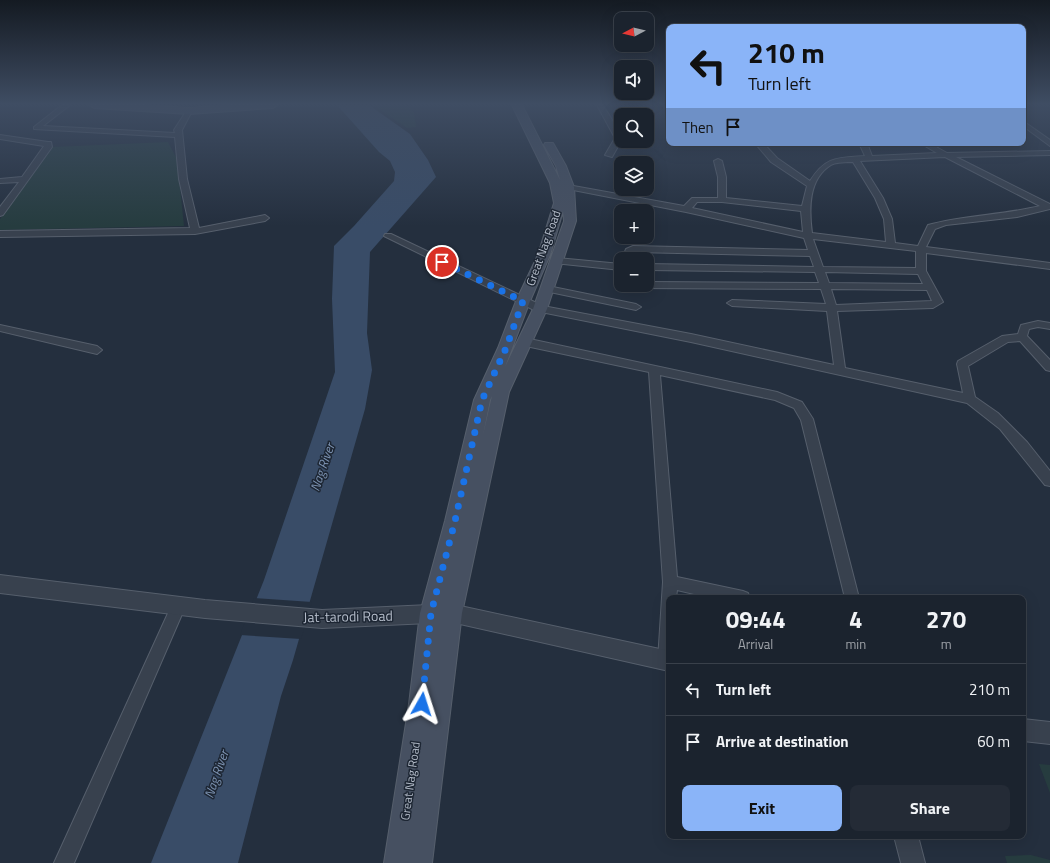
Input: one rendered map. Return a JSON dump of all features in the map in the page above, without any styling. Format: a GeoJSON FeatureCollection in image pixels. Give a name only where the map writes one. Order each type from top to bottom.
{"type":"FeatureCollection","features":[{"type":"Feature","properties":{"kind":"main road","name":"Great Nag Road"},"geometry":{"type":"LineString","coordinates":[[398,863],[422,704],[431,613],[455,521],[482,400],[506,348],[523,301],[544,255],[560,203],[556,183],[537,145]]}},
{"type":"Feature","properties":{"kind":"main road","name":"Great Nag Road"},"geometry":{"type":"LineString","coordinates":[[418,863],[451,614],[501,392],[548,289],[570,221],[568,187],[561,166],[549,145]]}},
{"type":"Feature","properties":{"kind":"street"},"geometry":{"type":"LineString","coordinates":[[0,212],[23,179],[46,151],[48,145]]}},
{"type":"Feature","properties":{"kind":"street"},"geometry":{"type":"LineString","coordinates":[[179,145],[183,179],[194,231]]}},
{"type":"Feature","properties":{"kind":"street"},"geometry":{"type":"LineString","coordinates":[[609,155],[615,145]]}},
{"type":"Feature","properties":{"kind":"street"},"geometry":{"type":"LineString","coordinates":[[762,146],[774,160],[811,185]]}},
{"type":"Feature","properties":{"kind":"street"},"geometry":{"type":"LineString","coordinates":[[865,146],[869,158]]}},
{"type":"Feature","properties":{"kind":"street"},"geometry":{"type":"LineString","coordinates":[[930,146],[1049,206]]}},
{"type":"Feature","properties":{"kind":"street"},"geometry":{"type":"LineString","coordinates":[[840,371],[832,308],[823,286],[808,236],[804,209],[811,185],[820,171],[830,162],[855,159],[1050,153]]}},
{"type":"Feature","properties":{"kind":"street"},"geometry":{"type":"LineString","coordinates":[[855,159],[879,198],[888,218],[891,246]]}},
{"type":"Feature","properties":{"kind":"street"},"geometry":{"type":"LineString","coordinates":[[718,161],[722,177],[722,200]]}},
{"type":"Feature","properties":{"kind":"street"},"geometry":{"type":"LineString","coordinates":[[0,181],[23,179]]}},
{"type":"Feature","properties":{"kind":"street"},"geometry":{"type":"LineString","coordinates":[[568,187],[686,209],[808,236],[819,236],[1050,266]]}},
{"type":"Feature","properties":{"kind":"street"},"geometry":{"type":"LineString","coordinates":[[686,209],[695,200],[722,200],[804,209]]}},
{"type":"Feature","properties":{"kind":"street"},"geometry":{"type":"LineString","coordinates":[[732,303],[832,308],[933,305],[938,302],[921,270],[921,249],[931,227],[1017,214],[1049,206]]}},
{"type":"Feature","properties":{"kind":"street"},"geometry":{"type":"LineString","coordinates":[[0,234],[194,231],[265,218]]}},
{"type":"Feature","properties":{"kind":"street"},"geometry":{"type":"LineString","coordinates":[[388,236],[540,308],[691,338],[970,399],[990,411],[1013,432],[1050,481]]}},
{"type":"Feature","properties":{"kind":"street"},"geometry":{"type":"LineString","coordinates":[[629,252],[633,249],[814,253]]}},
{"type":"Feature","properties":{"kind":"street"},"geometry":{"type":"LineString","coordinates":[[557,261],[614,266]]}},
{"type":"Feature","properties":{"kind":"street"},"geometry":{"type":"LineString","coordinates":[[654,268],[921,270]]}},
{"type":"Feature","properties":{"kind":"street"},"geometry":{"type":"LineString","coordinates":[[654,285],[930,288]]}},
{"type":"Feature","properties":{"kind":"street"},"geometry":{"type":"LineString","coordinates":[[548,289],[636,307]]}},
{"type":"Feature","properties":{"kind":"street"},"geometry":{"type":"LineString","coordinates":[[1022,337],[1025,327],[1038,324],[1050,326]]}},
{"type":"Feature","properties":{"kind":"street"},"geometry":{"type":"LineString","coordinates":[[0,328],[97,350]]}},
{"type":"Feature","properties":{"kind":"street"},"geometry":{"type":"LineString","coordinates":[[970,399],[962,364],[1006,339],[1022,337]]}},
{"type":"Feature","properties":{"kind":"street"},"geometry":{"type":"LineString","coordinates":[[1022,337],[1050,367]]}},
{"type":"Feature","properties":{"kind":"street"},"geometry":{"type":"LineString","coordinates":[[524,342],[777,396],[798,405],[807,419],[851,595]]}},
{"type":"Feature","properties":{"kind":"street"},"geometry":{"type":"LineString","coordinates":[[654,370],[670,582],[669,595]]}},
{"type":"Feature","properties":{"kind":"street"},"geometry":{"type":"LineString","coordinates":[[670,582],[729,595]]}},
{"type":"Feature","properties":{"kind":"street","name":"Jat-tarodi Road"},"geometry":{"type":"LineString","coordinates":[[0,584],[237,612],[322,619],[431,613],[451,614],[666,660]]}},
{"type":"Feature","properties":{"kind":"street"},"geometry":{"type":"LineString","coordinates":[[64,863],[179,605]]}},
{"type":"Feature","properties":{"kind":"street"},"geometry":{"type":"LineString","coordinates":[[1026,730],[1050,733]]}},
{"type":"Feature","properties":{"kind":"street"},"geometry":{"type":"LineString","coordinates":[[907,839],[913,863]]}},
{"type":"Feature","properties":{"kind":"green space"},"geometry":{"type":"Polygon","coordinates":[[[170,145],[177,159],[184,226],[0,230],[0,219],[51,147],[170,145]]]}},
{"type":"Feature","properties":{"kind":"green space"},"geometry":{"type":"Polygon","coordinates":[[[1039,764],[1050,765],[1050,793],[1039,764]]]}},
{"type":"Feature","properties":{"kind":"green space"},"geometry":{"type":"Polygon","coordinates":[[[1031,855],[1050,860],[1050,863],[1007,863],[1005,856],[1031,855]]]}},
{"type":"Feature","properties":{"kind":"water","name":"Nag River"},"geometry":{"type":"Polygon","coordinates":[[[373,145],[418,145],[428,160],[436,177],[370,252],[367,333],[372,370],[365,409],[293,660],[281,696],[238,863],[151,863],[264,580],[335,372],[332,299],[334,246],[394,181],[395,172],[390,161],[373,145]]]}},
{"type":"Feature","properties":{"kind":"pier"},"geometry":{"type":"Polygon","coordinates":[[[254,598],[312,602],[301,639],[240,635],[254,598]]]}},
{"type":"Feature","properties":{"kind":"route"},"geometry":{"type":"LineString","coordinates":[[422,704],[431,613],[455,521],[482,400],[506,348],[523,301],[442,262]]}}]}
